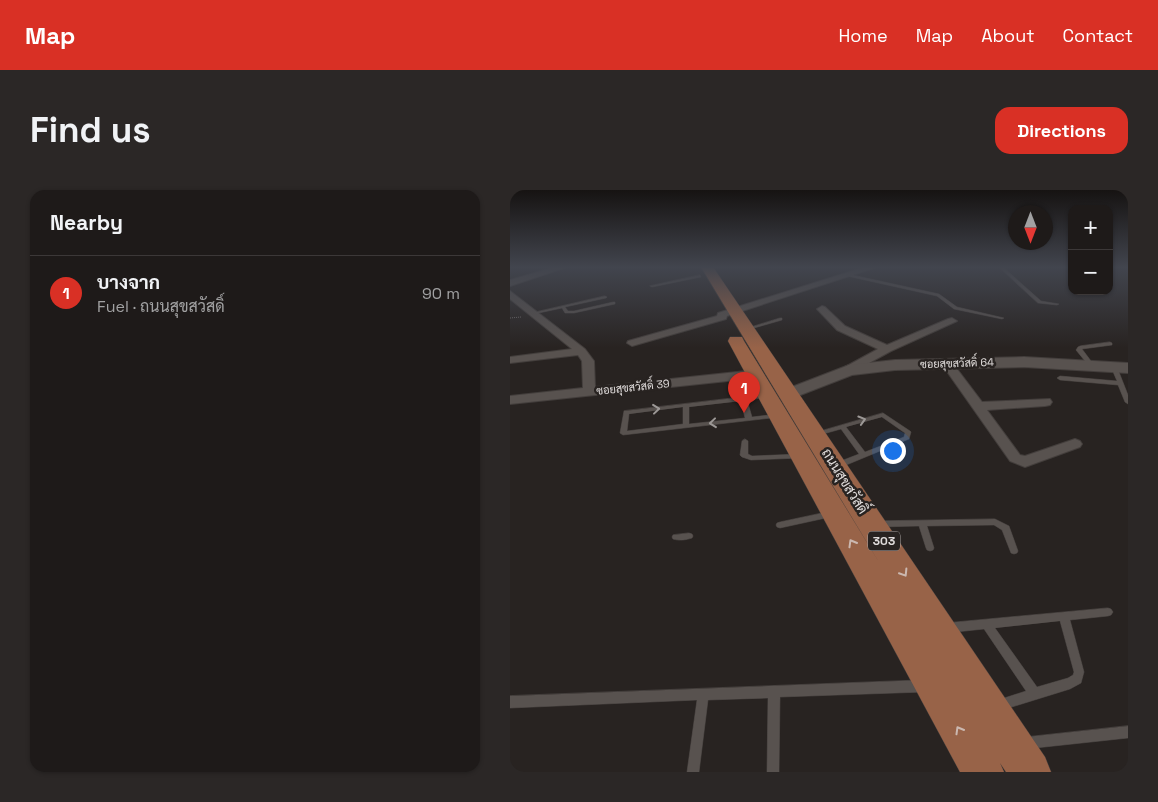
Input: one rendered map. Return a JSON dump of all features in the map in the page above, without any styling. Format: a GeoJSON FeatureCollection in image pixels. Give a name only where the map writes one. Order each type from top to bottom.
{"type":"FeatureCollection","features":[{"type":"Feature","properties":{"kind":"main road","name":"ถนนสุขสวัสดิ์"},"geometry":{"type":"LineString","coordinates":[[716,294],[732,318],[767,396],[809,445],[836,466],[1030,772]]}},
{"type":"Feature","properties":{"kind":"main road","name":"ถนนสุขสวัสดิ์"},"geometry":{"type":"LineString","coordinates":[[732,318],[767,396]]}},
{"type":"Feature","properties":{"kind":"main road","name":"ถนนสุขสวัสดิ์"},"geometry":{"type":"LineString","coordinates":[[809,445],[835,514],[983,772]]}},
{"type":"Feature","properties":{"kind":"street"},"geometry":{"type":"LineString","coordinates":[[510,294],[544,321],[588,361],[588,392]]}},
{"type":"Feature","properties":{"kind":"street"},"geometry":{"type":"LineString","coordinates":[[632,343],[732,318],[796,294]]}},
{"type":"Feature","properties":{"kind":"street"},"geometry":{"type":"LineString","coordinates":[[822,309],[841,328],[887,349]]}},
{"type":"Feature","properties":{"kind":"street"},"geometry":{"type":"LineString","coordinates":[[849,370],[887,349],[952,321]]}},
{"type":"Feature","properties":{"kind":"street"},"geometry":{"type":"LineString","coordinates":[[510,360],[580,352]]}},
{"type":"Feature","properties":{"kind":"street","name":"ซอยสุขสวัสดิ์ 64"},"geometry":{"type":"LineString","coordinates":[[767,396],[849,370],[895,365],[1024,362],[1121,367]]}},
{"type":"Feature","properties":{"kind":"street"},"geometry":{"type":"LineString","coordinates":[[947,363],[980,406],[1015,458],[1025,462],[1075,444]]}},
{"type":"Feature","properties":{"kind":"street","name":"ซอยสุขสวัสดิ์ 39"},"geometry":{"type":"LineString","coordinates":[[510,400],[588,392],[767,396]]}},
{"type":"Feature","properties":{"kind":"street"},"geometry":{"type":"LineString","coordinates":[[980,406],[1044,402]]}},
{"type":"Feature","properties":{"kind":"lane"},"geometry":{"type":"LineString","coordinates":[[934,294],[956,308],[1002,318]]}},
{"type":"Feature","properties":{"kind":"lane"},"geometry":{"type":"LineString","coordinates":[[1031,294],[1040,302],[1057,304]]}},
{"type":"Feature","properties":{"kind":"lane"},"geometry":{"type":"LineString","coordinates":[[534,313],[605,297]]}},
{"type":"Feature","properties":{"kind":"lane"},"geometry":{"type":"LineString","coordinates":[[563,306],[567,312],[574,312],[613,303]]}},
{"type":"Feature","properties":{"kind":"lane"},"geometry":{"type":"LineString","coordinates":[[732,318],[780,319]]}},
{"type":"Feature","properties":{"kind":"lane"},"geometry":{"type":"LineString","coordinates":[[1091,365],[1079,350],[1080,348],[1110,344]]}},
{"type":"Feature","properties":{"kind":"lane"},"geometry":{"type":"LineString","coordinates":[[1121,367],[1120,383],[1128,402]]}},
{"type":"Feature","properties":{"kind":"lane"},"geometry":{"type":"LineString","coordinates":[[1060,378],[1120,383]]}},
{"type":"Feature","properties":{"kind":"lane"},"geometry":{"type":"LineString","coordinates":[[767,396],[749,419],[623,433],[626,412],[767,396]]}},
{"type":"Feature","properties":{"kind":"lane"},"geometry":{"type":"LineString","coordinates":[[749,419],[767,396]]}},
{"type":"Feature","properties":{"kind":"lane"},"geometry":{"type":"LineString","coordinates":[[686,405],[686,426]]}},
{"type":"Feature","properties":{"kind":"lane"},"geometry":{"type":"LineString","coordinates":[[745,441],[744,455],[751,458],[809,445],[842,426],[883,415],[908,432],[907,438],[836,466]]}},
{"type":"Feature","properties":{"kind":"lane"},"geometry":{"type":"LineString","coordinates":[[842,426],[863,455]]}},
{"type":"Feature","properties":{"kind":"lane"},"geometry":{"type":"LineString","coordinates":[[780,525],[835,514]]}},
{"type":"Feature","properties":{"kind":"lane"},"geometry":{"type":"LineString","coordinates":[[873,524],[995,522],[1006,528],[1014,551]]}},
{"type":"Feature","properties":{"kind":"lane"},"geometry":{"type":"LineString","coordinates":[[922,523],[930,548]]}},
{"type":"Feature","properties":{"kind":"lane"},"geometry":{"type":"LineString","coordinates":[[676,537],[689,536]]}},
{"type":"Feature","properties":{"kind":"lane"},"geometry":{"type":"LineString","coordinates":[[939,628],[1108,612]]}},
{"type":"Feature","properties":{"kind":"lane"},"geometry":{"type":"LineString","coordinates":[[989,707],[1035,694],[1077,679],[1079,672],[1064,616]]}},
{"type":"Feature","properties":{"kind":"lane"},"geometry":{"type":"LineString","coordinates":[[988,624],[1035,694]]}},
{"type":"Feature","properties":{"kind":"lane"},"geometry":{"type":"LineString","coordinates":[[510,702],[933,686]]}},
{"type":"Feature","properties":{"kind":"lane"},"geometry":{"type":"LineString","coordinates":[[773,772],[774,692]]}},
{"type":"Feature","properties":{"kind":"lane"},"geometry":{"type":"LineString","coordinates":[[693,772],[703,695]]}},
{"type":"Feature","properties":{"kind":"lane"},"geometry":{"type":"LineString","coordinates":[[1013,744],[1128,732]]}},
{"type":"Feature","properties":{"kind":"place","name":"บางจาก"},"geometry":{"type":"Point","coordinates":[744,413]}}]}
